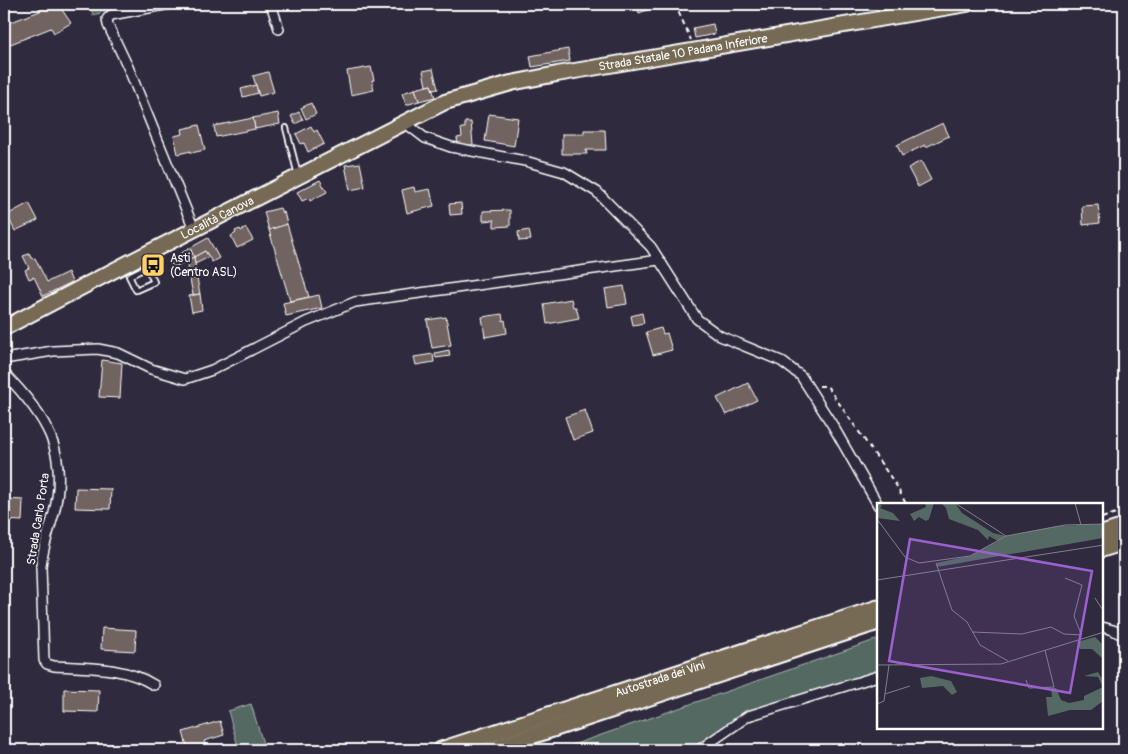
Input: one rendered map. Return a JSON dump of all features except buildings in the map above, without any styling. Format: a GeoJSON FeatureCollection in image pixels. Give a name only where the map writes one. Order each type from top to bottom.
{"type":"FeatureCollection","features":[{"type":"Feature","properties":{"kind":"highway"},"geometry":{"type":"LineString","coordinates":[[1103,534],[1124,527]]}},
{"type":"Feature","properties":{"kind":"highway"},"geometry":{"type":"LineString","coordinates":[[1103,549],[1124,542]]}},
{"type":"Feature","properties":{"kind":"highway","name":"Autostrada dei Vini"},"geometry":{"type":"LineString","coordinates":[[441,750],[877,608]]}},
{"type":"Feature","properties":{"kind":"highway","name":"Autostrada dei Vini"},"geometry":{"type":"LineString","coordinates":[[489,750],[877,622]]}},
{"type":"Feature","properties":{"kind":"main road","name":"Strada Statale 10 Padana Inferiore"},"geometry":{"type":"LineString","coordinates":[[404,122],[445,102],[512,82],[967,4]]}},
{"type":"Feature","properties":{"kind":"main road","name":"Località Canova"},"geometry":{"type":"LineString","coordinates":[[4,328],[130,268],[197,229],[404,122]]}},
{"type":"Feature","properties":{"kind":"street"},"geometry":{"type":"LineString","coordinates":[[170,4],[111,15],[107,19],[192,224],[197,229]]}},
{"type":"Feature","properties":{"kind":"street"},"geometry":{"type":"LineString","coordinates":[[271,4],[279,29]]}},
{"type":"Feature","properties":{"kind":"street"},"geometry":{"type":"LineString","coordinates":[[404,122],[425,138],[451,147],[564,172],[597,192],[651,248],[697,320],[720,336],[781,360],[801,376],[833,426],[877,504]]}},
{"type":"Feature","properties":{"kind":"street"},"geometry":{"type":"LineString","coordinates":[[4,359],[53,351],[98,349],[118,353],[140,365],[185,379],[212,370],[306,322],[355,302],[659,260]]}},
{"type":"Feature","properties":{"kind":"street","name":"Strada Carlo Porta"},"geometry":{"type":"LineString","coordinates":[[4,373],[24,393],[36,410],[52,439],[58,466],[54,512],[42,552],[44,660],[47,664],[54,666],[102,668],[124,672],[143,678],[154,685]]}},
{"type":"Feature","properties":{"kind":"street"},"geometry":{"type":"LineString","coordinates":[[1103,627],[1124,636]]}},
{"type":"Feature","properties":{"kind":"street"},"geometry":{"type":"LineString","coordinates":[[698,750],[748,716],[877,676]]}},
{"type":"Feature","properties":{"kind":"lane"},"geometry":{"type":"LineString","coordinates":[[286,128],[299,176]]}},
{"type":"Feature","properties":{"kind":"lane"},"geometry":{"type":"LineString","coordinates":[[147,266],[154,282],[136,290],[129,276],[130,268],[147,266]]}},
{"type":"Feature","properties":{"kind":"path"},"geometry":{"type":"LineString","coordinates":[[675,4],[695,50]]}},
{"type":"Feature","properties":{"kind":"path"},"geometry":{"type":"LineString","coordinates":[[808,387],[827,386],[896,485],[905,503]]}},
{"type":"Feature","properties":{"kind":"path"},"geometry":{"type":"LineString","coordinates":[[1103,518],[1124,510]]}},
{"type":"Feature","properties":{"kind":"green space"},"geometry":{"type":"Polygon","coordinates":[[[90,4],[118,4],[119,8],[93,15],[90,4]]]}},
{"type":"Feature","properties":{"kind":"green space"},"geometry":{"type":"Polygon","coordinates":[[[877,639],[877,676],[748,716],[701,750],[558,750],[877,639]]]}},
{"type":"Feature","properties":{"kind":"green space"},"geometry":{"type":"Polygon","coordinates":[[[251,704],[265,750],[239,750],[228,711],[251,704]]]}},
{"type":"Feature","properties":{"kind":"place","name":"Asti (Centro ASL)"},"geometry":{"type":"Point","coordinates":[153,265]}}]}
